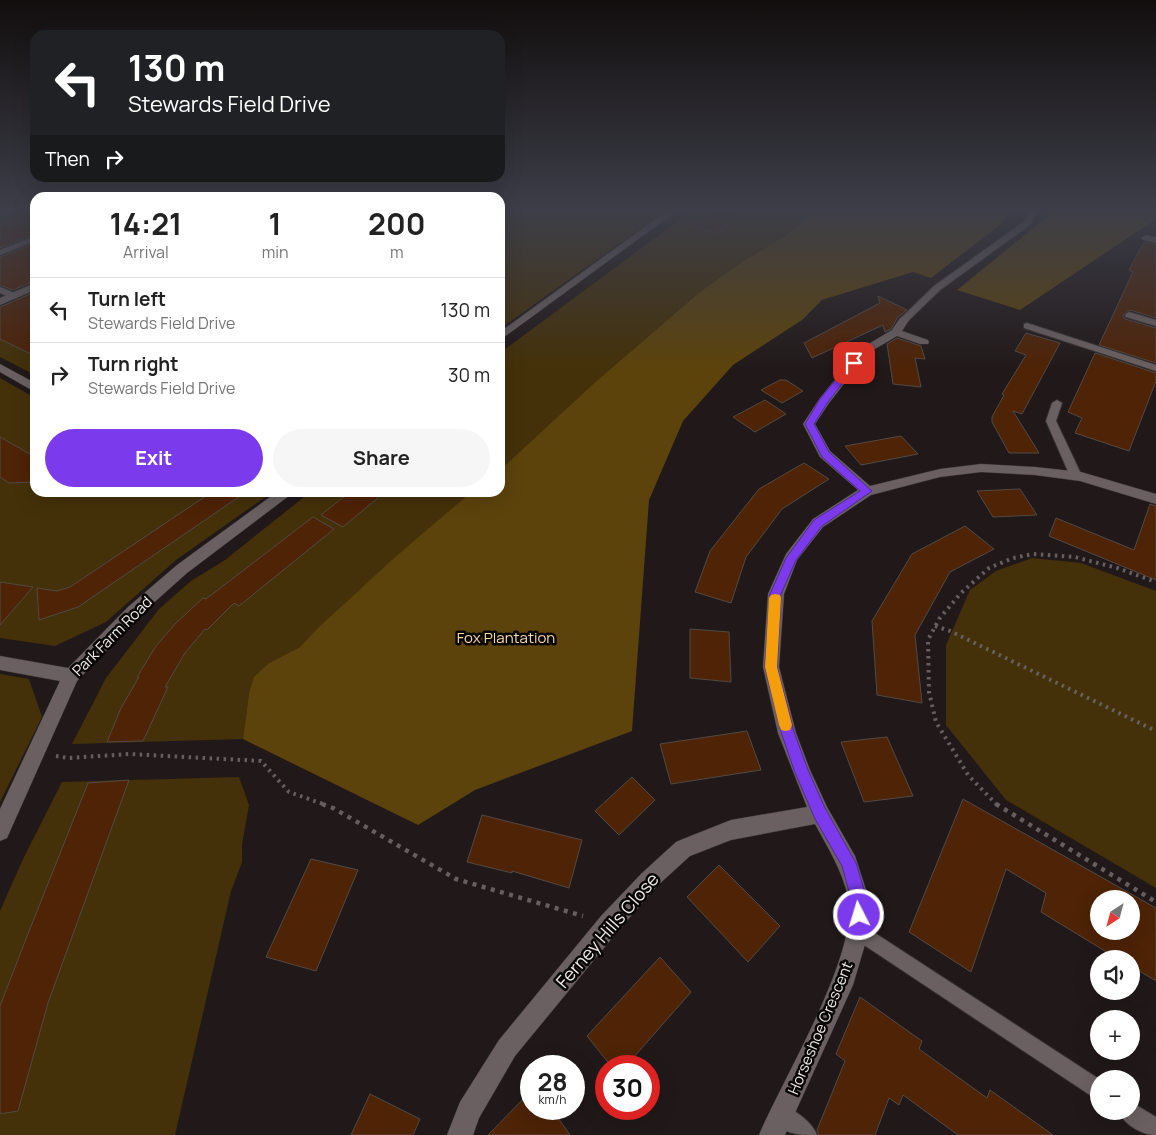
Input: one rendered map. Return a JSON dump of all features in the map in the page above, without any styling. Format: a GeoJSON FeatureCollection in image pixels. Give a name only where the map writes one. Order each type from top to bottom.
{"type":"FeatureCollection","features":[{"type":"Feature","properties":{"kind":"street"},"geometry":{"type":"LineString","coordinates":[[505,333],[601,263]]}},
{"type":"Feature","properties":{"kind":"street"},"geometry":{"type":"LineString","coordinates":[[0,302],[30,288]]}},
{"type":"Feature","properties":{"kind":"street"},"geometry":{"type":"LineString","coordinates":[[867,491],[825,454],[810,424],[824,401],[864,351],[896,332],[904,320]]}},
{"type":"Feature","properties":{"kind":"street"},"geometry":{"type":"LineString","coordinates":[[896,332],[924,342]]}},
{"type":"Feature","properties":{"kind":"street"},"geometry":{"type":"LineString","coordinates":[[0,367],[30,385]]}},
{"type":"Feature","properties":{"kind":"street","name":"Horseshoe Crescent"},"geometry":{"type":"LineString","coordinates":[[772,1135],[842,985],[858,931],[859,899],[848,863],[820,814],[787,732],[771,667],[776,594],[791,558],[818,523],[867,491],[940,473],[981,468],[1035,471],[1076,476],[1156,499]]}},
{"type":"Feature","properties":{"kind":"street","name":"Park Farm Road"},"geometry":{"type":"LineString","coordinates":[[0,831],[71,676],[134,610],[182,569],[280,497]]}},
{"type":"Feature","properties":{"kind":"street"},"geometry":{"type":"LineString","coordinates":[[0,663],[71,676]]}},
{"type":"Feature","properties":{"kind":"street","name":"Ferney Hills Close"},"geometry":{"type":"LineString","coordinates":[[460,1135],[469,1111],[507,1048],[609,924],[649,880],[683,849],[731,830],[820,814]]}},
{"type":"Feature","properties":{"kind":"lane"},"geometry":{"type":"LineString","coordinates":[[904,320],[937,288],[972,263]]}},
{"type":"Feature","properties":{"kind":"lane"},"geometry":{"type":"LineString","coordinates":[[0,290],[14,296]]}},
{"type":"Feature","properties":{"kind":"lane"},"geometry":{"type":"LineString","coordinates":[[1128,315],[1156,322]]}},
{"type":"Feature","properties":{"kind":"lane"},"geometry":{"type":"LineString","coordinates":[[1027,326],[1156,368]]}},
{"type":"Feature","properties":{"kind":"lane"},"geometry":{"type":"LineString","coordinates":[[1057,403],[1051,421],[1076,476]]}},
{"type":"Feature","properties":{"kind":"lane"},"geometry":{"type":"LineString","coordinates":[[858,931],[1090,1085]]}},
{"type":"Feature","properties":{"kind":"lane"},"geometry":{"type":"LineString","coordinates":[[782,1115],[808,1135]]}},
{"type":"Feature","properties":{"kind":"lane"},"geometry":{"type":"LineString","coordinates":[[1140,1119],[1156,1130]]}},
{"type":"Feature","properties":{"kind":"path"},"geometry":{"type":"LineString","coordinates":[[1156,582],[1080,557],[1026,554],[992,566],[956,597],[930,632],[928,640],[929,692],[936,722],[968,776],[998,807],[1156,902]]}},
{"type":"Feature","properties":{"kind":"path"},"geometry":{"type":"LineString","coordinates":[[935,626],[950,631],[1156,731]]}},
{"type":"Feature","properties":{"kind":"path"},"geometry":{"type":"LineString","coordinates":[[36,753],[68,758],[130,754],[261,761],[289,792],[333,808],[456,879],[609,924]]}},
{"type":"Feature","properties":{"kind":"shaded area"},"geometry":{"type":"Polygon","coordinates":[[[505,263],[592,263],[505,325],[505,263]]]}},
{"type":"Feature","properties":{"kind":"shaded area"},"geometry":{"type":"Polygon","coordinates":[[[622,263],[741,263],[701,291],[593,384],[505,465],[505,349],[622,263]]]}},
{"type":"Feature","properties":{"kind":"shaded area"},"geometry":{"type":"Polygon","coordinates":[[[30,293],[30,372],[0,357],[0,307],[30,293]]]}},
{"type":"Feature","properties":{"kind":"shaded area"},"geometry":{"type":"Polygon","coordinates":[[[0,378],[30,395],[30,497],[265,497],[176,560],[106,622],[55,646],[0,638],[0,378]]]}},
{"type":"Feature","properties":{"kind":"shaded area"},"geometry":{"type":"Polygon","coordinates":[[[304,497],[465,497],[345,603],[300,647],[269,663],[249,693],[243,739],[72,744],[106,678],[159,609],[191,581],[225,560],[304,497]]]}},
{"type":"Feature","properties":{"kind":"shaded area"},"geometry":{"type":"Polygon","coordinates":[[[1032,558],[1081,563],[1156,591],[1156,888],[1006,800],[946,725],[946,645],[970,590],[996,571],[1032,558]]]}},
{"type":"Feature","properties":{"kind":"shaded area"},"geometry":{"type":"Polygon","coordinates":[[[0,674],[29,679],[42,717],[0,802],[0,674]]]}},
{"type":"Feature","properties":{"kind":"shaded area"},"geometry":{"type":"Polygon","coordinates":[[[239,777],[249,805],[242,844],[242,862],[231,891],[175,1135],[0,1135],[0,911],[24,857],[62,782],[239,777]]]}},
{"type":"Feature","properties":{"kind":"green space","name":"Fox Plantation"},"geometry":{"type":"Polygon","coordinates":[[[741,263],[950,263],[931,278],[913,272],[822,300],[802,320],[733,365],[683,421],[649,500],[632,731],[475,790],[418,825],[243,739],[249,693],[254,677],[269,663],[300,647],[320,626],[393,559],[465,497],[505,497],[505,465],[593,384],[701,291],[741,263]]]}},
{"type":"Feature","properties":{"kind":"green space"},"geometry":{"type":"Polygon","coordinates":[[[990,263],[1090,263],[1020,310],[957,290],[990,263]]]}},
{"type":"Feature","properties":{"kind":"building"},"geometry":{"type":"Polygon","coordinates":[[[0,263],[30,263],[30,283],[13,290],[0,285],[0,263]]]}},
{"type":"Feature","properties":{"kind":"building"},"geometry":{"type":"Polygon","coordinates":[[[1133,263],[1156,263],[1156,318],[1130,310],[1123,315],[1125,319],[1156,328],[1156,363],[1099,345],[1133,272],[1129,270],[1133,263]]]}},
{"type":"Feature","properties":{"kind":"building"},"geometry":{"type":"Polygon","coordinates":[[[30,294],[30,354],[0,339],[0,307],[30,294]]]}},
{"type":"Feature","properties":{"kind":"building"},"geometry":{"type":"Polygon","coordinates":[[[878,296],[907,310],[898,317],[891,329],[885,332],[883,325],[812,358],[804,343],[880,303],[878,296]]]}},
{"type":"Feature","properties":{"kind":"building"},"geometry":{"type":"Polygon","coordinates":[[[1026,333],[1060,343],[1022,414],[1013,411],[1039,453],[1009,453],[992,422],[992,417],[1004,395],[1002,394],[1026,355],[1015,351],[1026,333]]]}},
{"type":"Feature","properties":{"kind":"building"},"geometry":{"type":"Polygon","coordinates":[[[897,338],[921,346],[925,359],[915,358],[921,387],[893,384],[887,344],[897,338]]]}},
{"type":"Feature","properties":{"kind":"building"},"geometry":{"type":"Polygon","coordinates":[[[1095,353],[1156,373],[1156,381],[1129,451],[1075,433],[1082,418],[1068,412],[1095,353]]]}},
{"type":"Feature","properties":{"kind":"building"},"geometry":{"type":"Polygon","coordinates":[[[780,380],[786,380],[803,391],[782,403],[761,390],[780,380]]]}},
{"type":"Feature","properties":{"kind":"building"},"geometry":{"type":"Polygon","coordinates":[[[765,400],[786,414],[755,432],[733,417],[765,400]]]}},
{"type":"Feature","properties":{"kind":"building"},"geometry":{"type":"Polygon","coordinates":[[[901,436],[918,454],[861,465],[845,446],[901,436]]]}},
{"type":"Feature","properties":{"kind":"building"},"geometry":{"type":"Polygon","coordinates":[[[0,437],[30,454],[30,482],[9,483],[0,477],[0,437]]]}},
{"type":"Feature","properties":{"kind":"building"},"geometry":{"type":"Polygon","coordinates":[[[804,463],[829,479],[782,509],[746,557],[731,603],[695,592],[710,551],[759,489],[804,463]]]}},
{"type":"Feature","properties":{"kind":"building"},"geometry":{"type":"Polygon","coordinates":[[[1020,489],[1037,515],[993,517],[977,491],[1020,489]]]}},
{"type":"Feature","properties":{"kind":"building"},"geometry":{"type":"Polygon","coordinates":[[[205,497],[239,497],[78,607],[39,620],[37,588],[57,591],[70,587],[205,497]]]}},
{"type":"Feature","properties":{"kind":"building"},"geometry":{"type":"Polygon","coordinates":[[[344,497],[379,497],[343,527],[321,515],[344,497]]]}},
{"type":"Feature","properties":{"kind":"building"},"geometry":{"type":"Polygon","coordinates":[[[1150,504],[1156,506],[1156,580],[1049,536],[1056,518],[1134,550],[1150,504]]]}},
{"type":"Feature","properties":{"kind":"building"},"geometry":{"type":"Polygon","coordinates":[[[313,517],[334,529],[239,606],[234,603],[207,630],[205,629],[185,653],[165,687],[168,687],[143,741],[107,742],[121,708],[139,677],[137,677],[156,646],[176,623],[203,598],[206,599],[313,517]]]}},
{"type":"Feature","properties":{"kind":"building"},"geometry":{"type":"Polygon","coordinates":[[[965,526],[994,549],[950,572],[915,635],[922,703],[877,695],[872,621],[912,554],[965,526]]]}},
{"type":"Feature","properties":{"kind":"building"},"geometry":{"type":"Polygon","coordinates":[[[0,582],[33,587],[0,625],[0,582]]]}},
{"type":"Feature","properties":{"kind":"building"},"geometry":{"type":"Polygon","coordinates":[[[690,629],[729,632],[731,682],[690,678],[690,629]]]}},
{"type":"Feature","properties":{"kind":"building"},"geometry":{"type":"Polygon","coordinates":[[[747,731],[761,770],[671,784],[660,744],[747,731]]]}},
{"type":"Feature","properties":{"kind":"building"},"geometry":{"type":"Polygon","coordinates":[[[887,737],[913,796],[864,802],[841,742],[887,737]]]}},
{"type":"Feature","properties":{"kind":"building"},"geometry":{"type":"Polygon","coordinates":[[[632,777],[655,800],[619,835],[595,811],[632,777]]]}},
{"type":"Feature","properties":{"kind":"building"},"geometry":{"type":"Polygon","coordinates":[[[129,780],[48,1003],[18,1111],[0,1114],[0,1006],[88,783],[129,780]]]}},
{"type":"Feature","properties":{"kind":"building"},"geometry":{"type":"Polygon","coordinates":[[[963,799],[1124,890],[1090,890],[1090,940],[1140,940],[1140,899],[1156,908],[1156,981],[1140,971],[1140,950],[1103,950],[1041,912],[1046,893],[1006,869],[971,972],[909,932],[963,799]]]}},
{"type":"Feature","properties":{"kind":"building"},"geometry":{"type":"Polygon","coordinates":[[[482,815],[582,840],[569,888],[512,871],[512,873],[467,862],[482,815]]]}},
{"type":"Feature","properties":{"kind":"building"},"geometry":{"type":"Polygon","coordinates":[[[311,859],[358,870],[316,971],[266,957],[311,859]]]}},
{"type":"Feature","properties":{"kind":"building"},"geometry":{"type":"Polygon","coordinates":[[[719,865],[780,926],[748,962],[687,897],[719,865]]]}},
{"type":"Feature","properties":{"kind":"building"},"geometry":{"type":"Polygon","coordinates":[[[660,957],[691,992],[636,1055],[602,1055],[587,1036],[660,957]]]}},
{"type":"Feature","properties":{"kind":"building"},"geometry":{"type":"Polygon","coordinates":[[[860,997],[922,1041],[919,1049],[987,1098],[990,1090],[1053,1135],[958,1135],[903,1095],[899,1105],[889,1098],[875,1135],[819,1135],[817,1130],[845,1061],[836,1054],[860,997]]]}},
{"type":"Feature","properties":{"kind":"building"},"geometry":{"type":"Polygon","coordinates":[[[370,1094],[420,1119],[413,1135],[351,1135],[370,1094]]]}},
{"type":"Feature","properties":{"kind":"building"},"geometry":{"type":"Polygon","coordinates":[[[520,1102],[520,1120],[560,1120],[570,1135],[488,1135],[520,1102]]]}},
{"type":"Feature","properties":{"kind":"slow traffic"},"geometry":{"type":"LineString","coordinates":[[775,598],[771,667],[786,725]]}},
{"type":"Feature","properties":{"kind":"route"},"geometry":{"type":"LineString","coordinates":[[854,363],[824,401],[810,424],[825,454],[867,491],[818,523],[791,558],[776,594],[771,667],[787,732],[801,770],[820,814],[848,863],[859,899],[859,915]]}}]}
